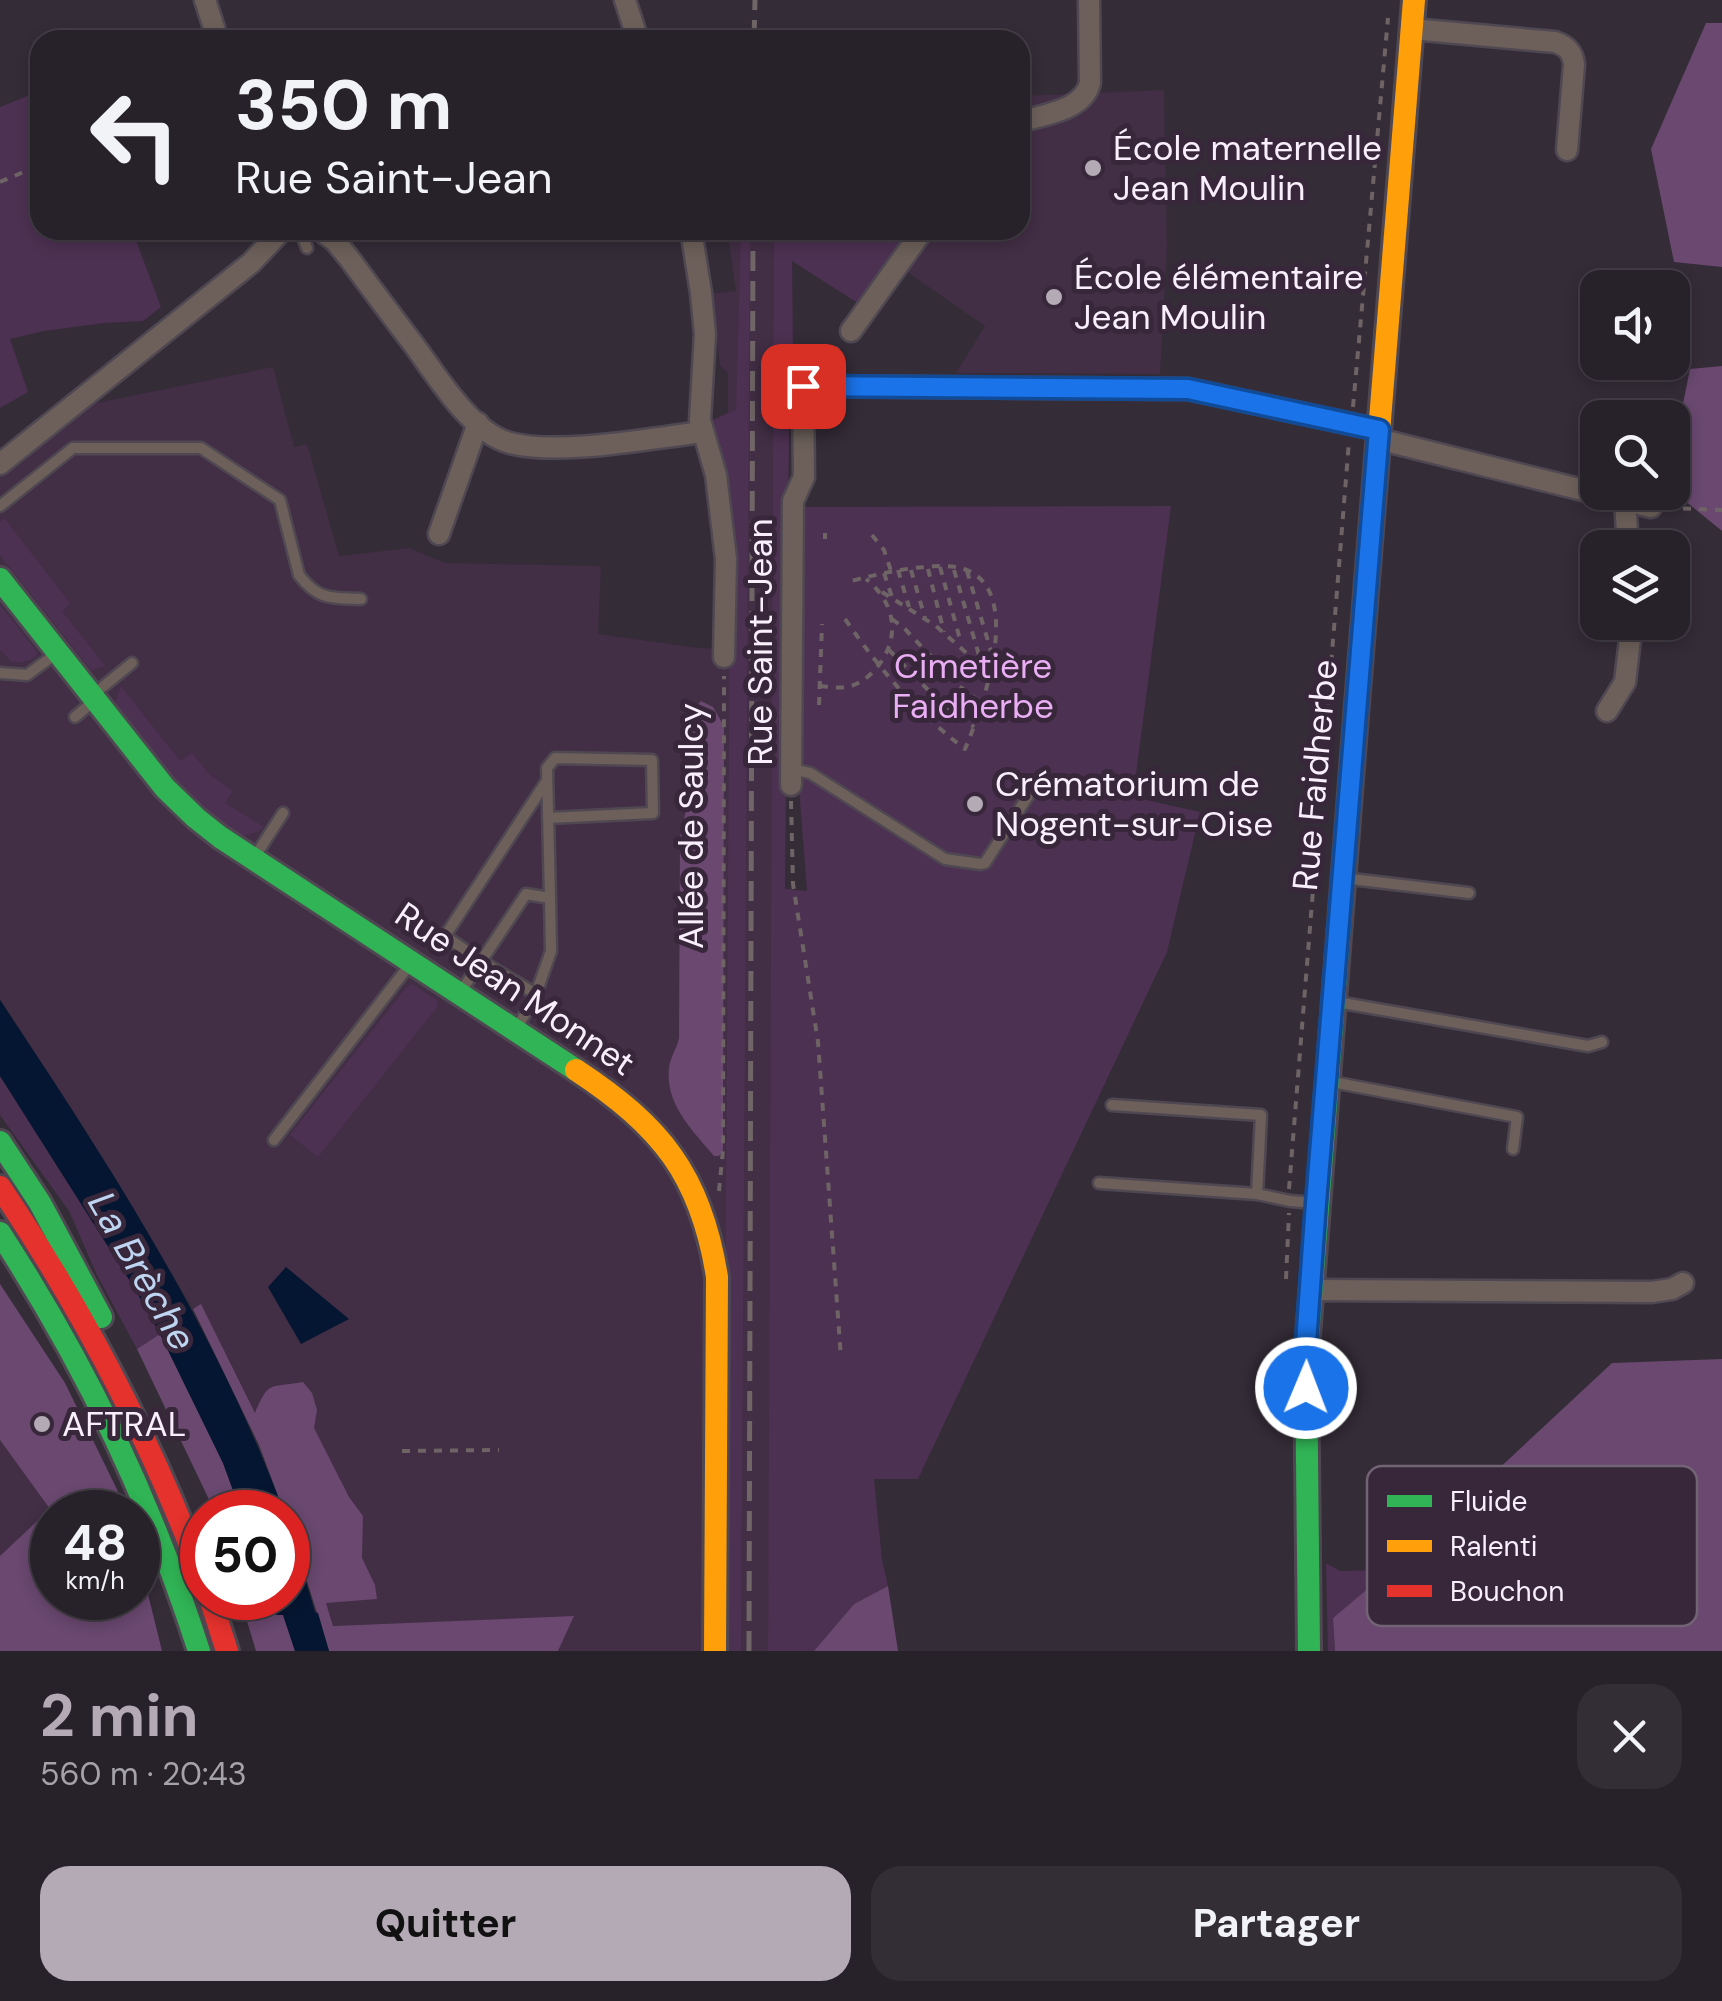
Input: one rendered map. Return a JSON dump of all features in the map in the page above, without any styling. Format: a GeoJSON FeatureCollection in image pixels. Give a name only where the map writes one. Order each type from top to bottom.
{"type":"FeatureCollection","features":[{"type":"Feature","properties":{"kind":"main road","name":"Rue Faidherbe"},"geometry":{"type":"LineString","coordinates":[[1310,1651],[1306,1362],[1310,1290],[1414,0]]}},
{"type":"Feature","properties":{"kind":"main road","name":"Rue Jean Monnet"},"geometry":{"type":"LineString","coordinates":[[0,580],[187,810],[220,837],[597,1084],[643,1120],[683,1170],[706,1218],[715,1260],[715,1651]]}},
{"type":"Feature","properties":{"kind":"main road"},"geometry":{"type":"LineString","coordinates":[[0,1142],[55,1230],[126,1366],[180,1519]]}},
{"type":"Feature","properties":{"kind":"main road"},"geometry":{"type":"LineString","coordinates":[[0,1188],[85,1319],[166,1482]]}},
{"type":"Feature","properties":{"kind":"main road"},"geometry":{"type":"LineString","coordinates":[[0,1233],[64,1334],[114,1432],[158,1532],[200,1651]]}},
{"type":"Feature","properties":{"kind":"main road"},"geometry":{"type":"LineString","coordinates":[[217,1620],[227,1651]]}},
{"type":"Feature","properties":{"kind":"street"},"geometry":{"type":"LineString","coordinates":[[205,0],[215,30]]}},
{"type":"Feature","properties":{"kind":"street"},"geometry":{"type":"LineString","coordinates":[[625,0],[635,30]]}},
{"type":"Feature","properties":{"kind":"street"},"geometry":{"type":"LineString","coordinates":[[1030,119],[1073,105],[1087,94],[1089,0]]}},
{"type":"Feature","properties":{"kind":"street"},"geometry":{"type":"LineString","coordinates":[[1412,30],[1555,42],[1567,48],[1574,57],[1567,150]]}},
{"type":"Feature","properties":{"kind":"street"},"geometry":{"type":"LineString","coordinates":[[1,460],[251,263],[274,240]]}},
{"type":"Feature","properties":{"kind":"street"},"geometry":{"type":"LineString","coordinates":[[334,240],[453,396],[494,436],[510,443],[540,446],[594,445],[703,432]]}},
{"type":"Feature","properties":{"kind":"street","name":"Allée de Saulcy"},"geometry":{"type":"LineString","coordinates":[[692,240],[704,320],[700,410],[716,475],[726,559],[724,656]]}},
{"type":"Feature","properties":{"kind":"street"},"geometry":{"type":"LineString","coordinates":[[852,331],[916,240]]}},
{"type":"Feature","properties":{"kind":"street","name":"Rue Saint-Jean"},"geometry":{"type":"LineString","coordinates":[[791,777],[793,500],[804,476],[803,386],[810,386]]}},
{"type":"Feature","properties":{"kind":"street"},"geometry":{"type":"LineString","coordinates":[[810,386],[1188,389],[1352,424],[1580,488]]}},
{"type":"Feature","properties":{"kind":"street"},"geometry":{"type":"LineString","coordinates":[[439,534],[478,423]]}},
{"type":"Feature","properties":{"kind":"street"},"geometry":{"type":"LineString","coordinates":[[1607,711],[1625,682],[1630,640]]}},
{"type":"Feature","properties":{"kind":"street"},"geometry":{"type":"LineString","coordinates":[[1310,1290],[1652,1292],[1683,1283]]}},
{"type":"Feature","properties":{"kind":"lane"},"geometry":{"type":"LineString","coordinates":[[303,240],[306,248]]}},
{"type":"Feature","properties":{"kind":"lane"},"geometry":{"type":"LineString","coordinates":[[0,506],[73,448],[200,448],[280,500],[300,575],[307,585],[317,594],[360,599]]}},
{"type":"Feature","properties":{"kind":"lane"},"geometry":{"type":"LineString","coordinates":[[0,673],[28,674],[57,652]]}},
{"type":"Feature","properties":{"kind":"lane"},"geometry":{"type":"LineString","coordinates":[[75,717],[132,663]]}},
{"type":"Feature","properties":{"kind":"lane"},"geometry":{"type":"LineString","coordinates":[[516,1030],[536,994],[551,951],[546,768],[555,758],[652,760],[653,813],[548,818]]}},
{"type":"Feature","properties":{"kind":"lane"},"geometry":{"type":"LineString","coordinates":[[791,777],[810,773],[945,859],[980,864],[985,863],[1028,796]]}},
{"type":"Feature","properties":{"kind":"lane"},"geometry":{"type":"LineString","coordinates":[[536,994],[445,936],[547,781]]}},
{"type":"Feature","properties":{"kind":"lane"},"geometry":{"type":"LineString","coordinates":[[253,859],[282,813]]}},
{"type":"Feature","properties":{"kind":"lane"},"geometry":{"type":"LineString","coordinates":[[1342,878],[1470,893]]}},
{"type":"Feature","properties":{"kind":"lane"},"geometry":{"type":"LineString","coordinates":[[459,994],[526,894],[550,898]]}},
{"type":"Feature","properties":{"kind":"lane"},"geometry":{"type":"LineString","coordinates":[[274,1140],[412,963]]}},
{"type":"Feature","properties":{"kind":"lane"},"geometry":{"type":"LineString","coordinates":[[1332,1002],[1588,1046],[1602,1042]]}},
{"type":"Feature","properties":{"kind":"lane"},"geometry":{"type":"LineString","coordinates":[[1326,1080],[1517,1117],[1513,1149]]}},
{"type":"Feature","properties":{"kind":"lane"},"geometry":{"type":"LineString","coordinates":[[1112,1105],[1261,1114],[1257,1194]]}},
{"type":"Feature","properties":{"kind":"lane"},"geometry":{"type":"LineString","coordinates":[[1099,1183],[1257,1194],[1316,1203]]}},
{"type":"Feature","properties":{"kind":"path"},"geometry":{"type":"LineString","coordinates":[[1286,1294],[1288,1190],[1346,454],[1352,424],[1388,20]]}},
{"type":"Feature","properties":{"kind":"path"},"geometry":{"type":"LineString","coordinates":[[0,182],[30,169]]}},
{"type":"Feature","properties":{"kind":"path"},"geometry":{"type":"LineString","coordinates":[[810,386],[852,331]]}},
{"type":"Feature","properties":{"kind":"path"},"geometry":{"type":"LineString","coordinates":[[1690,509],[1722,510]]}},
{"type":"Feature","properties":{"kind":"path"},"geometry":{"type":"LineString","coordinates":[[872,535],[884,550],[908,607]]}},
{"type":"Feature","properties":{"kind":"path"},"geometry":{"type":"LineString","coordinates":[[928,568],[944,632]]}},
{"type":"Feature","properties":{"kind":"path"},"geometry":{"type":"LineString","coordinates":[[940,568],[962,648]]}},
{"type":"Feature","properties":{"kind":"path"},"geometry":{"type":"LineString","coordinates":[[954,568],[982,666]]}},
{"type":"Feature","properties":{"kind":"path"},"geometry":{"type":"LineString","coordinates":[[844,619],[915,708],[966,749],[993,656],[996,628],[985,584],[967,570],[954,568],[894,571],[848,582]]}},
{"type":"Feature","properties":{"kind":"path"},"geometry":{"type":"LineString","coordinates":[[910,570],[926,618]]}},
{"type":"Feature","properties":{"kind":"path"},"geometry":{"type":"LineString","coordinates":[[967,570],[993,656]]}},
{"type":"Feature","properties":{"kind":"path"},"geometry":{"type":"LineString","coordinates":[[884,573],[892,597]]}},
{"type":"Feature","properties":{"kind":"path"},"geometry":{"type":"LineString","coordinates":[[820,686],[852,686],[862,682],[888,650],[892,619],[887,601],[864,578]]}},
{"type":"Feature","properties":{"kind":"path"},"geometry":{"type":"LineString","coordinates":[[878,590],[926,618],[990,673]]}},
{"type":"Feature","properties":{"kind":"path"},"geometry":{"type":"LineString","coordinates":[[892,619],[959,686],[982,703]]}},
{"type":"Feature","properties":{"kind":"path"},"geometry":{"type":"LineString","coordinates":[[819,706],[822,624]]}},
{"type":"Feature","properties":{"kind":"path"},"geometry":{"type":"LineString","coordinates":[[888,650],[939,702],[974,727]]}},
{"type":"Feature","properties":{"kind":"path","name":"Allée de Saulcy"},"geometry":{"type":"LineString","coordinates":[[706,1218],[722,1178],[724,656]]}},
{"type":"Feature","properties":{"kind":"path","name":"Rue Saint-Jean"},"geometry":{"type":"LineString","coordinates":[[791,777],[793,884],[818,1042],[841,1358]]}},
{"type":"Feature","properties":{"kind":"path"},"geometry":{"type":"LineString","coordinates":[[402,1451],[499,1450]]}},
{"type":"Feature","properties":{"kind":"shaded area"},"geometry":{"type":"Polygon","coordinates":[[[1706,23],[1722,23],[1722,267],[1674,262],[1651,149],[1706,23]]]}},
{"type":"Feature","properties":{"kind":"shaded area","name":"École élémentaire Jean Moulin"},"geometry":{"type":"Polygon","coordinates":[[[1164,90],[1167,247],[1160,374],[956,373],[985,326],[903,269],[923,240],[1030,240],[1030,96],[1164,90]]]}},
{"type":"Feature","properties":{"kind":"shaded area"},"geometry":{"type":"Polygon","coordinates":[[[728,240],[792,240],[781,1580],[768,1585],[768,1651],[558,1651],[573,1617],[333,1626],[310,1559],[310,1490],[287,1490],[273,1450],[201,1305],[193,1309],[0,999],[0,464],[67,409],[273,367],[294,447],[307,444],[339,556],[409,548],[445,563],[601,566],[598,634],[729,649],[709,422],[728,412],[728,373],[720,365],[710,294],[736,291],[728,240]]]}},
{"type":"Feature","properties":{"kind":"shaded area"},"geometry":{"type":"Polygon","coordinates":[[[1722,366],[1722,531],[1690,505],[1690,400],[1684,400],[1690,369],[1722,366]]]}},
{"type":"Feature","properties":{"kind":"shaded area"},"geometry":{"type":"Polygon","coordinates":[[[701,701],[713,707],[724,726],[723,1150],[719,1156],[714,1156],[682,1116],[669,1081],[679,1038],[680,837],[689,797],[688,724],[701,701]]]}},
{"type":"Feature","properties":{"kind":"shaded area","name":"AFTRAL"},"geometry":{"type":"Polygon","coordinates":[[[0,1284],[65,1383],[105,1465],[77,1490],[30,1490],[30,1533],[0,1560],[0,1284]]]}},
{"type":"Feature","properties":{"kind":"shaded area","name":"AFTRAL"},"geometry":{"type":"Polygon","coordinates":[[[0,1284],[65,1383],[117,1490],[36,1490],[0,1440],[0,1284]]]}},
{"type":"Feature","properties":{"kind":"shaded area"},"geometry":{"type":"Polygon","coordinates":[[[201,1304],[255,1413],[272,1387],[303,1382],[312,1393],[317,1410],[314,1428],[363,1516],[362,1558],[377,1599],[326,1603],[333,1626],[574,1616],[558,1651],[329,1651],[310,1591],[310,1490],[276,1490],[259,1445],[193,1309],[201,1304]]]}},
{"type":"Feature","properties":{"kind":"shaded area"},"geometry":{"type":"Polygon","coordinates":[[[160,1334],[233,1490],[204,1490],[137,1349],[160,1334]]]}},
{"type":"Feature","properties":{"kind":"shaded area"},"geometry":{"type":"Polygon","coordinates":[[[1722,1359],[1722,1651],[1335,1651],[1333,1618],[1367,1589],[1367,1626],[1697,1626],[1697,1466],[1502,1466],[1612,1363],[1722,1359]]]}},
{"type":"Feature","properties":{"kind":"shaded area","name":"AFTRAL"},"geometry":{"type":"Polygon","coordinates":[[[30,1528],[30,1620],[154,1620],[162,1651],[0,1651],[0,1556],[30,1528]]]}},
{"type":"Feature","properties":{"kind":"shaded area"},"geometry":{"type":"Polygon","coordinates":[[[888,1586],[898,1651],[814,1651],[854,1604],[888,1586]]]}},
{"type":"Feature","properties":{"kind":"shaded area"},"geometry":{"type":"Polygon","coordinates":[[[247,1620],[285,1620],[295,1651],[256,1651],[247,1620]]]}},
{"type":"Feature","properties":{"kind":"green space"},"geometry":{"type":"Polygon","coordinates":[[[30,95],[30,240],[136,240],[161,307],[143,321],[44,331],[10,339],[28,392],[0,408],[0,107],[30,95]]]}},
{"type":"Feature","properties":{"kind":"green space"},"geometry":{"type":"Polygon","coordinates":[[[741,240],[750,240],[741,1651],[723,1651],[730,582],[709,422],[736,410],[741,240]]]}},
{"type":"Feature","properties":{"kind":"green space","name":"Cimetière Faidherbe"},"geometry":{"type":"Polygon","coordinates":[[[774,240],[911,240],[864,307],[792,261],[785,889],[807,891],[799,787],[802,507],[1171,506],[1133,797],[1200,812],[1167,952],[918,1479],[874,1479],[888,1586],[854,1604],[814,1651],[768,1651],[774,240]]]}},
{"type":"Feature","properties":{"kind":"green space"},"geometry":{"type":"Polygon","coordinates":[[[4,518],[70,603],[62,611],[105,666],[91,670],[0,555],[0,522],[4,518]]]}},
{"type":"Feature","properties":{"kind":"green space"},"geometry":{"type":"Polygon","coordinates":[[[0,605],[38,653],[30,660],[12,662],[0,650],[0,605]]]}},
{"type":"Feature","properties":{"kind":"green space"},"geometry":{"type":"Polygon","coordinates":[[[121,686],[180,761],[192,753],[210,775],[233,791],[225,803],[264,827],[238,835],[221,828],[206,815],[116,709],[121,686]]]}},
{"type":"Feature","properties":{"kind":"green space"},"geometry":{"type":"Polygon","coordinates":[[[412,984],[438,1001],[437,1007],[318,1157],[290,1135],[412,984]]]}},
{"type":"Feature","properties":{"kind":"green space"},"geometry":{"type":"Polygon","coordinates":[[[0,1076],[160,1334],[137,1349],[97,1275],[69,1211],[0,1115],[0,1076]]]}},
{"type":"Feature","properties":{"kind":"green space"},"geometry":{"type":"Polygon","coordinates":[[[1326,1563],[1340,1571],[1367,1570],[1367,1589],[1333,1618],[1335,1651],[1328,1651],[1326,1563]]]}},
{"type":"Feature","properties":{"kind":"water","name":"La Brèche"},"geometry":{"type":"Polygon","coordinates":[[[0,1000],[120,1185],[193,1312],[275,1490],[233,1490],[135,1289],[0,1076],[0,1000]]]}},
{"type":"Feature","properties":{"kind":"water"},"geometry":{"type":"Polygon","coordinates":[[[286,1267],[349,1319],[301,1344],[268,1287],[286,1267]]]}},
{"type":"Feature","properties":{"kind":"water"},"geometry":{"type":"Polygon","coordinates":[[[310,1595],[329,1651],[295,1651],[285,1620],[310,1620],[310,1595]]]}},
{"type":"Feature","properties":{"kind":"railway"},"geometry":{"type":"LineString","coordinates":[[754,30],[755,0]]}},
{"type":"Feature","properties":{"kind":"railway"},"geometry":{"type":"LineString","coordinates":[[749,1651],[753,240]]}},
{"type":"Feature","properties":{"kind":"traffic: fast"},"geometry":{"type":"LineString","coordinates":[[0,579],[165,788],[196,818],[576,1070]]}},
{"type":"Feature","properties":{"kind":"traffic: fast"},"geometry":{"type":"LineString","coordinates":[[1309,1651],[1306,1362],[1356,716]]}},
{"type":"Feature","properties":{"kind":"traffic: fast"},"geometry":{"type":"LineString","coordinates":[[0,1142],[40,1203],[101,1317]]}},
{"type":"Feature","properties":{"kind":"traffic: fast"},"geometry":{"type":"LineString","coordinates":[[0,1233],[61,1333],[114,1435],[159,1540],[199,1651]]}},
{"type":"Feature","properties":{"kind":"traffic: slow"},"geometry":{"type":"LineString","coordinates":[[1356,716],[1414,0]]}},
{"type":"Feature","properties":{"kind":"traffic: slow"},"geometry":{"type":"LineString","coordinates":[[576,1070],[654,1133],[688,1181],[710,1241],[717,1277],[715,1651]]}},
{"type":"Feature","properties":{"kind":"traffic: jam"},"geometry":{"type":"LineString","coordinates":[[0,1187],[113,1376],[180,1520]]}},
{"type":"Feature","properties":{"kind":"traffic: jam"},"geometry":{"type":"LineString","coordinates":[[217,1620],[227,1651]]}},
{"type":"Feature","properties":{"kind":"place","name":"École maternelle Jean Moulin"},"geometry":{"type":"Point","coordinates":[1093,168]}},
{"type":"Feature","properties":{"kind":"place","name":"École élémentaire Jean Moulin"},"geometry":{"type":"Point","coordinates":[1054,297]}},
{"type":"Feature","properties":{"kind":"place","name":"Crématorium de Nogent-sur-Oise"},"geometry":{"type":"Point","coordinates":[975,804]}},
{"type":"Feature","properties":{"kind":"place","name":"AFTRAL"},"geometry":{"type":"Point","coordinates":[42,1424]}},
{"type":"Feature","properties":{"kind":"route"},"geometry":{"type":"LineString","coordinates":[[803,386],[1188,389],[1379,430],[1316,1203],[1306,1388]]}}]}
